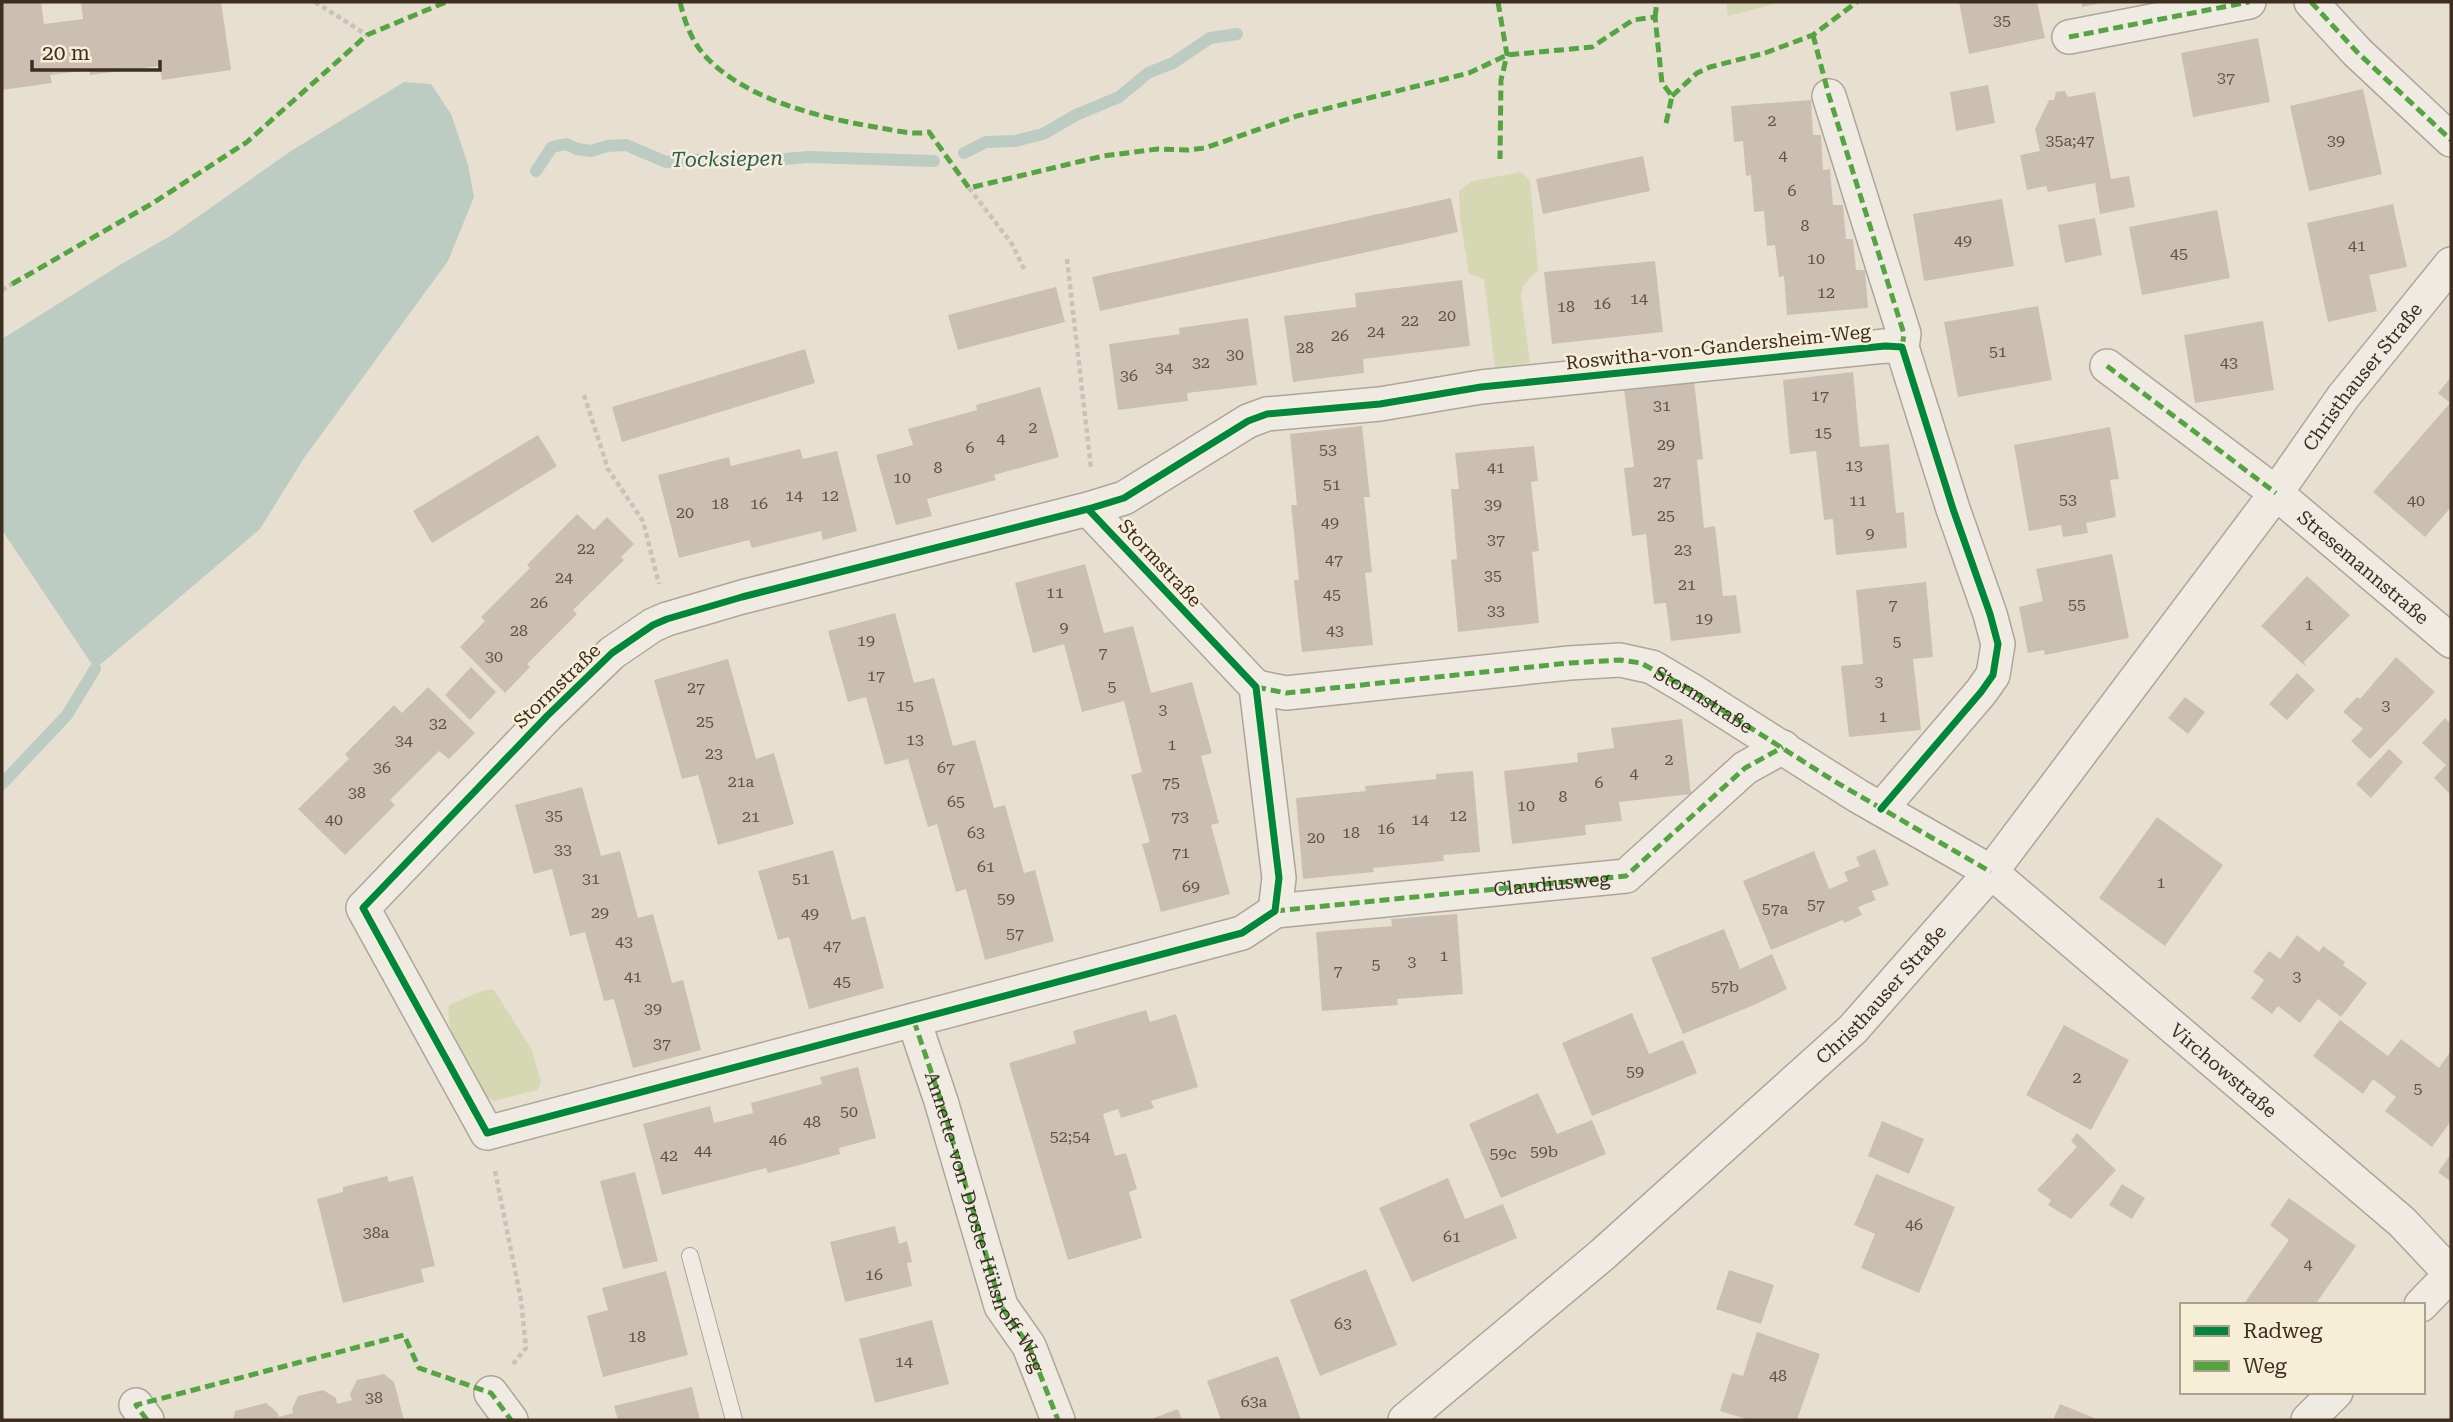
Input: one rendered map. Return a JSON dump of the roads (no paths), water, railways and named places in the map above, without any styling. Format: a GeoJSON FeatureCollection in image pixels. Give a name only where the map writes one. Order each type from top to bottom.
{"type":"FeatureCollection","features":[{"type":"Feature","properties":{"kind":"street"},"geometry":{"type":"LineString","coordinates":[[2069,37],[2249,2]]}},
{"type":"Feature","properties":{"kind":"street"},"geometry":{"type":"LineString","coordinates":[[2311,2],[2357,52],[2451,139]]}},
{"type":"Feature","properties":{"kind":"street","name":"Roswitha-von-Gandersheim-Weg"},"geometry":{"type":"LineString","coordinates":[[1829,96],[1904,334],[1902,347],[1953,509],[1990,614],[1997,644],[1993,675],[1881,809]]}},
{"type":"Feature","properties":{"kind":"street","name":"Christhauser Straße"},"geometry":{"type":"LineString","coordinates":[[1405,1420],[1602,1255],[1853,1029],[1991,872],[2276,493],[2343,397],[2451,264]]}},
{"type":"Feature","properties":{"kind":"street","name":"Roswitha-von-Gandersheim-Weg"},"geometry":{"type":"LineString","coordinates":[[1088,509],[1124,498],[1248,421],[1266,414],[1380,404],[1481,387],[1723,361],[1885,346],[1902,347]]}},
{"type":"Feature","properties":{"kind":"street"},"geometry":{"type":"LineString","coordinates":[[2107,366],[2276,493]]}},
{"type":"Feature","properties":{"kind":"street","name":"Stresemannstraße"},"geometry":{"type":"LineString","coordinates":[[2276,493],[2451,641]]}},
{"type":"Feature","properties":{"kind":"street","name":"Stormstraße"},"geometry":{"type":"LineString","coordinates":[[914,1021],[487,1133],[363,908],[612,653],[653,625],[742,597],[1088,509],[1256,687],[1286,693],[1569,663],[1631,660],[1665,674],[1834,781],[1991,872]]}},
{"type":"Feature","properties":{"kind":"street"},"geometry":{"type":"LineString","coordinates":[[914,1021],[1242,933],[1275,911],[1279,878],[1256,687]]}},
{"type":"Feature","properties":{"kind":"street","name":"Claudiusweg"},"geometry":{"type":"LineString","coordinates":[[1275,911],[1626,876],[1745,768],[1783,747]]}},
{"type":"Feature","properties":{"kind":"street","name":"Virchowstraße"},"geometry":{"type":"LineString","coordinates":[[1991,872],[2402,1222],[2451,1274]]}},
{"type":"Feature","properties":{"kind":"street","name":"Annette-von-Droste-Hülshoff-Weg"},"geometry":{"type":"LineString","coordinates":[[914,1021],[945,1112],[1001,1306],[1029,1346],[1058,1420]]}},
{"type":"Feature","properties":{"kind":"street"},"geometry":{"type":"LineString","coordinates":[[2423,1303],[2451,1274]]}},
{"type":"Feature","properties":{"kind":"street"},"geometry":{"type":"LineString","coordinates":[[491,1393],[511,1420]]}},
{"type":"Feature","properties":{"kind":"street"},"geometry":{"type":"LineString","coordinates":[[2308,1420],[2334,1394]]}},
{"type":"Feature","properties":{"kind":"lane"},"geometry":{"type":"LineString","coordinates":[[690,1256],[734,1420]]}},
{"type":"Feature","properties":{"kind":"waterway","name":"Tocksiepen"},"geometry":{"type":"LineString","coordinates":[[964,153],[986,142],[1015,141],[1043,134],[1076,115],[1119,97],[1148,73],[1173,63],[1210,38],[1237,34]]}},
{"type":"Feature","properties":{"kind":"waterway","name":"Tocksiepen"},"geometry":{"type":"LineString","coordinates":[[536,171],[552,147],[566,144],[591,151],[607,146],[626,145],[666,162],[809,157],[934,161]]}},
{"type":"Feature","properties":{"kind":"waterway","name":"Tocksiepen"},"geometry":{"type":"LineString","coordinates":[[2,784],[67,715],[95,669]]}}]}
